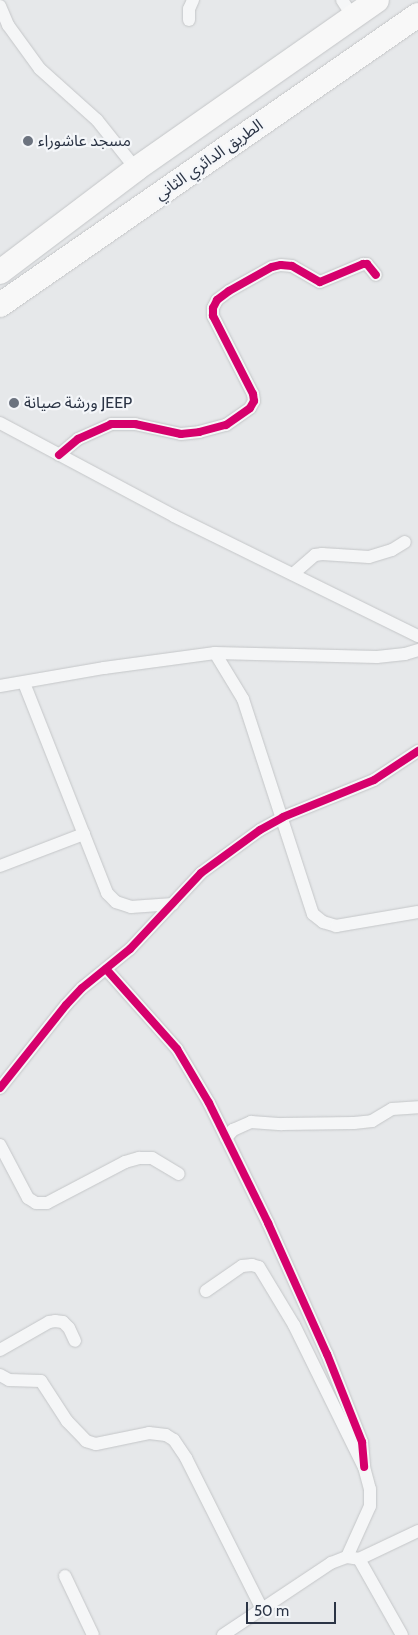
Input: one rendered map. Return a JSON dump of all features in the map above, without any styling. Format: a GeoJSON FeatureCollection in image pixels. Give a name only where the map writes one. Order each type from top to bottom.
{"type":"FeatureCollection","features":[{"type":"Feature","properties":{"kind":"highway"},"geometry":{"type":"LineString","coordinates":[[0,272],[347,8],[377,0]]}},
{"type":"Feature","properties":{"kind":"highway"},"geometry":{"type":"LineString","coordinates":[[347,8],[395,0]]}},
{"type":"Feature","properties":{"kind":"highway"},"geometry":{"type":"LineString","coordinates":[[385,38],[404,19],[409,10],[408,4],[403,0]]}},
{"type":"Feature","properties":{"kind":"highway","name":"الطريق الدائري الثاني"},"geometry":{"type":"LineString","coordinates":[[0,305],[418,15]]}},
{"type":"Feature","properties":{"kind":"street"},"geometry":{"type":"LineString","coordinates":[[189,20],[193,0]]}},
{"type":"Feature","properties":{"kind":"street"},"geometry":{"type":"LineString","coordinates":[[0,6],[4,28],[40,68],[97,120],[136,169]]}},
{"type":"Feature","properties":{"kind":"street"},"geometry":{"type":"LineString","coordinates":[[59,455],[78,439],[111,424],[135,424],[181,434],[199,432],[226,425],[250,408],[254,401],[254,394],[213,316],[213,308],[217,300],[229,291],[272,267],[281,265],[292,266],[320,282],[363,264],[367,264],[376,275]]}},
{"type":"Feature","properties":{"kind":"street"},"geometry":{"type":"LineString","coordinates":[[0,423],[350,604],[418,636]]}},
{"type":"Feature","properties":{"kind":"street"},"geometry":{"type":"LineString","coordinates":[[294,574],[315,556],[322,554],[369,557],[392,550],[405,542]]}},
{"type":"Feature","properties":{"kind":"street"},"geometry":{"type":"LineString","coordinates":[[0,686],[104,668],[215,653],[377,657],[405,654],[418,650]]}},
{"type":"Feature","properties":{"kind":"street"},"geometry":{"type":"LineString","coordinates":[[215,653],[243,699],[283,817],[313,914],[323,922],[336,926],[418,912]]}},
{"type":"Feature","properties":{"kind":"street"},"geometry":{"type":"LineString","coordinates":[[24,683],[107,893],[116,902],[131,907],[173,904]]}},
{"type":"Feature","properties":{"kind":"street"},"geometry":{"type":"LineString","coordinates":[[0,1088],[66,1005],[130,949],[200,873],[260,830],[283,817],[374,780],[418,752]]}},
{"type":"Feature","properties":{"kind":"street"},"geometry":{"type":"LineString","coordinates":[[0,866],[84,834]]}},
{"type":"Feature","properties":{"kind":"street"},"geometry":{"type":"LineString","coordinates":[[106,969],[177,1049],[209,1103],[268,1223],[326,1354],[362,1442],[364,1467],[370,1489],[370,1506],[353,1558]]}},
{"type":"Feature","properties":{"kind":"street"},"geometry":{"type":"LineString","coordinates":[[226,1138],[242,1124],[251,1122],[282,1124],[354,1123],[372,1121],[392,1109],[418,1107]]}},
{"type":"Feature","properties":{"kind":"street"},"geometry":{"type":"LineString","coordinates":[[0,1144],[28,1198],[36,1204],[47,1202],[125,1162],[138,1158],[152,1158],[179,1174]]}},
{"type":"Feature","properties":{"kind":"street"},"geometry":{"type":"LineString","coordinates":[[206,1291],[242,1266],[252,1265],[260,1267],[294,1325],[364,1467]]}},
{"type":"Feature","properties":{"kind":"street"},"geometry":{"type":"LineString","coordinates":[[0,1350],[55,1320],[63,1322],[69,1328],[75,1341]]}},
{"type":"Feature","properties":{"kind":"street"},"geometry":{"type":"LineString","coordinates":[[0,1375],[10,1380],[41,1381],[67,1421],[86,1441],[96,1444],[149,1434],[166,1435],[174,1440],[186,1458],[262,1609]]}},
{"type":"Feature","properties":{"kind":"street"},"geometry":{"type":"LineString","coordinates":[[223,1635],[331,1563],[353,1558],[418,1531]]}},
{"type":"Feature","properties":{"kind":"street"},"geometry":{"type":"LineString","coordinates":[[353,1558],[402,1635]]}},
{"type":"Feature","properties":{"kind":"street"},"geometry":{"type":"LineString","coordinates":[[65,1576],[93,1635]]}},
{"type":"Feature","properties":{"kind":"cycle path"},"geometry":{"type":"LineString","coordinates":[[59,455],[78,439],[111,424],[135,424],[181,434],[199,432],[226,425],[250,408],[254,401],[253,394],[213,316],[213,308],[217,300],[229,291],[272,267],[281,265],[292,266],[320,282],[363,264],[367,264],[376,275]]}},
{"type":"Feature","properties":{"kind":"cycle path"},"geometry":{"type":"LineString","coordinates":[[0,1088],[66,1005],[82,988],[130,949],[201,873],[260,830],[283,817],[374,780],[418,751]]}},
{"type":"Feature","properties":{"kind":"cycle path"},"geometry":{"type":"LineString","coordinates":[[106,969],[177,1049],[209,1103],[268,1223],[327,1354],[362,1442],[364,1467]]}},
{"type":"Feature","properties":{"kind":"place","name":"مسجد عاشوراء"},"geometry":{"type":"Point","coordinates":[28,141]}},
{"type":"Feature","properties":{"kind":"place","name":"ورشة صيانة JEEP"},"geometry":{"type":"Point","coordinates":[14,403]}}]}
